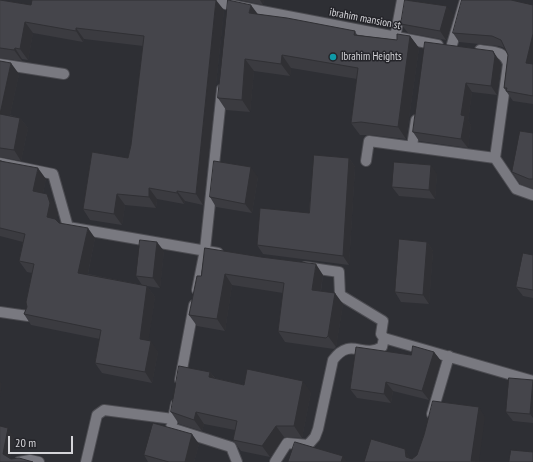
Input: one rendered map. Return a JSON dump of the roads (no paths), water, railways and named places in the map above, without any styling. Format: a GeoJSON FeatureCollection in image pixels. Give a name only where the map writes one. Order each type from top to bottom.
{"type":"FeatureCollection","features":[{"type":"Feature","properties":{"kind":"street","name":"ibrahim mansion st"},"geometry":{"type":"LineString","coordinates":[[205,0],[231,8],[395,38],[425,47],[498,52],[504,55],[508,64],[495,158]]}},
{"type":"Feature","properties":{"kind":"street"},"geometry":{"type":"LineString","coordinates":[[395,38],[402,0]]}},
{"type":"Feature","properties":{"kind":"street"},"geometry":{"type":"LineString","coordinates":[[459,49],[464,0]]}},
{"type":"Feature","properties":{"kind":"street"},"geometry":{"type":"LineString","coordinates":[[0,64],[64,74]]}},
{"type":"Feature","properties":{"kind":"street"},"geometry":{"type":"LineString","coordinates":[[224,76],[205,250],[171,428],[230,447],[240,462]]}},
{"type":"Feature","properties":{"kind":"street"},"geometry":{"type":"LineString","coordinates":[[412,146],[418,106]]}},
{"type":"Feature","properties":{"kind":"street"},"geometry":{"type":"LineString","coordinates":[[366,161],[369,141],[495,158],[516,189],[533,195]]}},
{"type":"Feature","properties":{"kind":"street"},"geometry":{"type":"LineString","coordinates":[[0,163],[53,174],[68,227],[226,254]]}},
{"type":"Feature","properties":{"kind":"street"},"geometry":{"type":"LineString","coordinates":[[274,462],[287,443],[308,445],[315,437],[333,360],[339,352],[347,348],[375,351],[382,346],[384,338],[381,334],[383,320],[340,295],[339,272],[292,265]]}},
{"type":"Feature","properties":{"kind":"street"},"geometry":{"type":"LineString","coordinates":[[0,312],[28,316]]}},
{"type":"Feature","properties":{"kind":"street"},"geometry":{"type":"LineString","coordinates":[[384,338],[533,382]]}},
{"type":"Feature","properties":{"kind":"street"},"geometry":{"type":"LineString","coordinates":[[428,424],[449,356]]}},
{"type":"Feature","properties":{"kind":"street"},"geometry":{"type":"LineString","coordinates":[[86,462],[97,415],[104,410],[173,419]]}},
{"type":"Feature","properties":{"kind":"street"},"geometry":{"type":"LineString","coordinates":[[19,462],[30,460],[39,462]]}},
{"type":"Feature","properties":{"kind":"place","name":"Ibrahim Heights"},"geometry":{"type":"Point","coordinates":[333,57]}}]}
